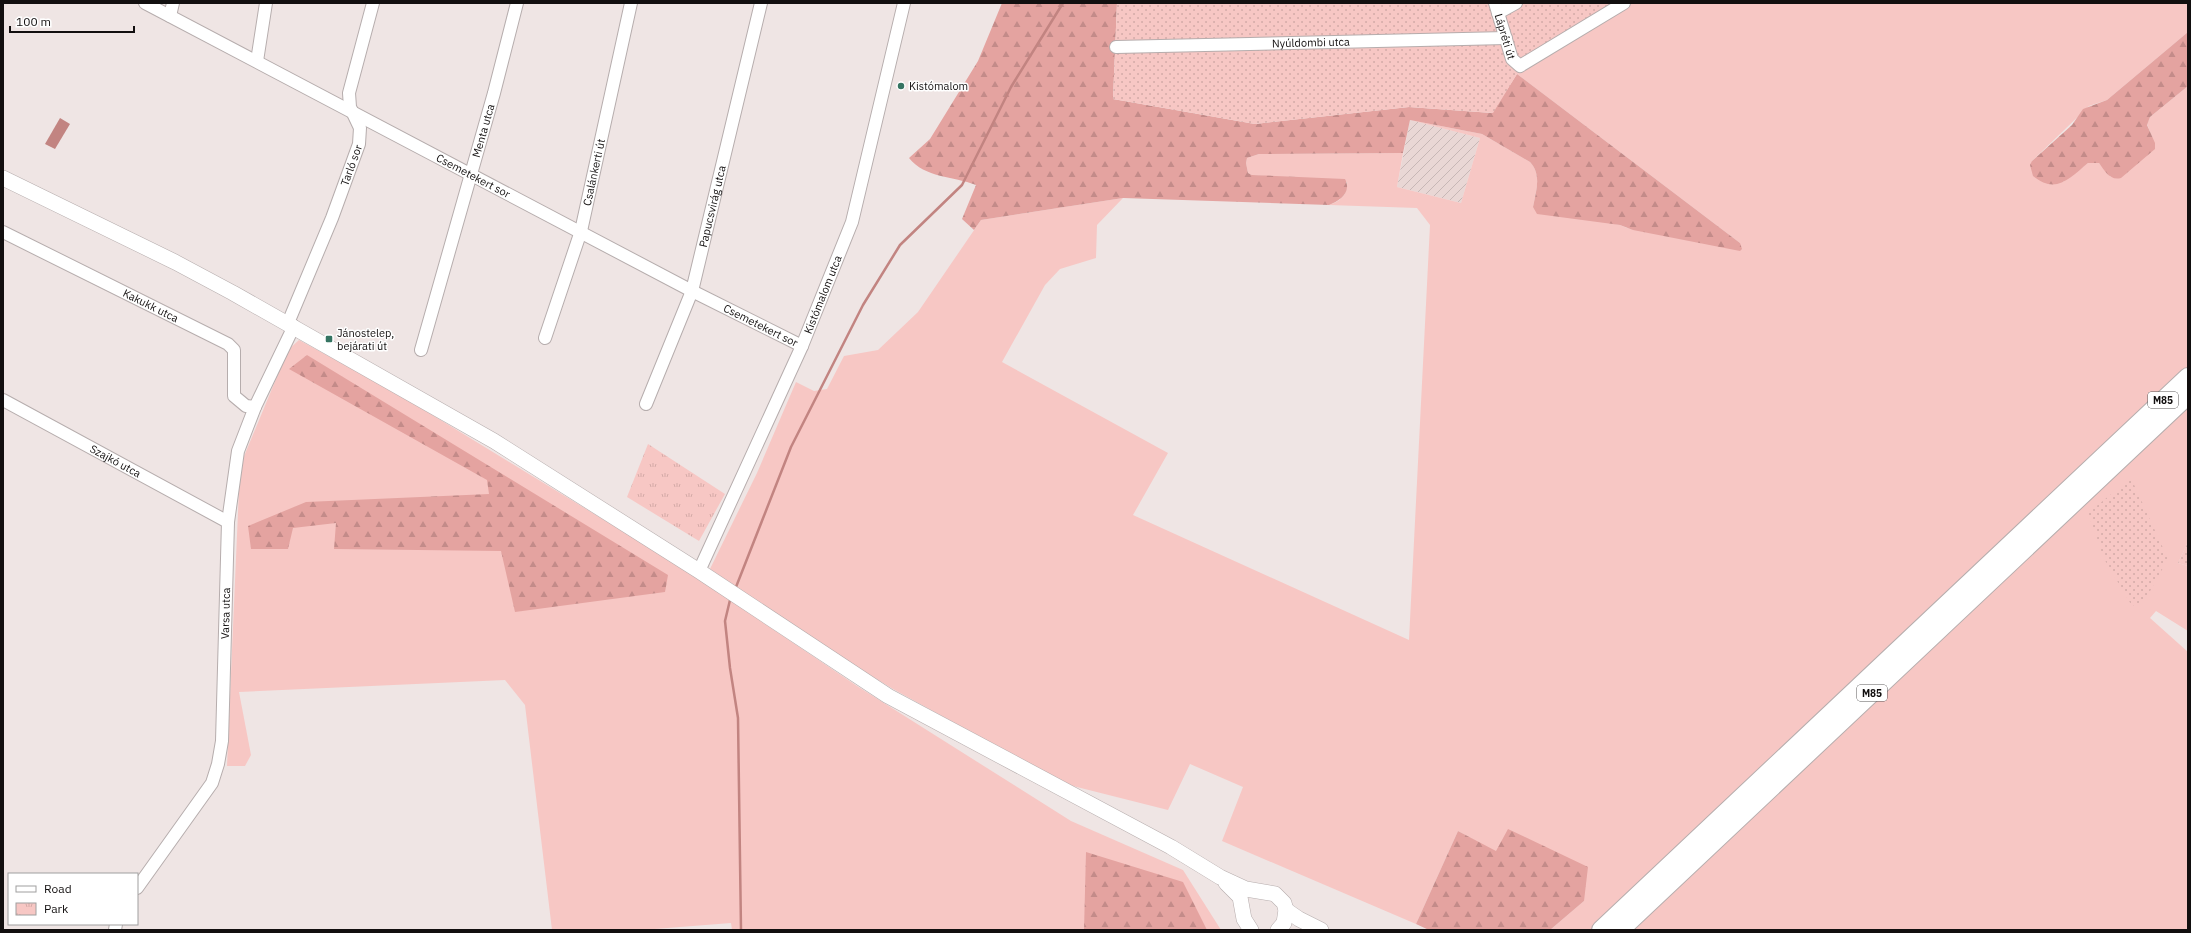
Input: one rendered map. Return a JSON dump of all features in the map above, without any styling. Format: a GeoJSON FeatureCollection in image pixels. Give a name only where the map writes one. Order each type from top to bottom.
{"type":"FeatureCollection","features":[{"type":"Feature","properties":{"kind":"highway","name":"M85"},"geometry":{"type":"LineString","coordinates":[[1601,930],[2143,428],[2188,377]]}},
{"type":"Feature","properties":{"kind":"highway","name":"M85"},"geometry":{"type":"LineString","coordinates":[[2143,428],[2188,395]]}},
{"type":"Feature","properties":{"kind":"highway","name":"M85"},"geometry":{"type":"LineString","coordinates":[[1620,930],[2118,451]]}},
{"type":"Feature","properties":{"kind":"main road"},"geometry":{"type":"LineString","coordinates":[[3,178],[175,262],[291,325],[500,445],[699,571],[888,696],[1171,847],[1220,877],[1246,889],[1275,894],[1280,898],[1286,910],[1299,919],[1319,929]]}},
{"type":"Feature","properties":{"kind":"main road"},"geometry":{"type":"LineString","coordinates":[[1220,877],[1240,896],[1244,919],[1251,930]]}},
{"type":"Feature","properties":{"kind":"main road"},"geometry":{"type":"LineString","coordinates":[[1243,909],[1250,897],[1260,892]]}},
{"type":"Feature","properties":{"kind":"main road"},"geometry":{"type":"LineString","coordinates":[[1279,929],[1284,923],[1286,910]]}},
{"type":"Feature","properties":{"kind":"main road"},"geometry":{"type":"LineString","coordinates":[[1279,929],[1298,927],[1319,929]]}},
{"type":"Feature","properties":{"kind":"street","name":"Csemetekert sor"},"geometry":{"type":"LineString","coordinates":[[145,3],[257,61],[354,114],[581,231],[692,291],[802,346]]}},
{"type":"Feature","properties":{"kind":"street"},"geometry":{"type":"LineString","coordinates":[[170,16],[173,3]]}},
{"type":"Feature","properties":{"kind":"street"},"geometry":{"type":"LineString","coordinates":[[257,61],[266,3]]}},
{"type":"Feature","properties":{"kind":"street","name":"Tarló sor"},"geometry":{"type":"LineString","coordinates":[[291,325],[359,144],[360,128],[350,107],[349,93],[374,3]]}},
{"type":"Feature","properties":{"kind":"street","name":"Menta utca"},"geometry":{"type":"LineString","coordinates":[[421,350],[494,93],[517,3]]}},
{"type":"Feature","properties":{"kind":"street","name":"Csalánkerti út"},"geometry":{"type":"LineString","coordinates":[[545,338],[581,231],[631,3]]}},
{"type":"Feature","properties":{"kind":"street","name":"Papucsvirág utca"},"geometry":{"type":"LineString","coordinates":[[646,404],[692,291],[761,3]]}},
{"type":"Feature","properties":{"kind":"street","name":"Kistómalom utca"},"geometry":{"type":"LineString","coordinates":[[699,571],[802,346],[852,222],[904,3]]}},
{"type":"Feature","properties":{"kind":"street"},"geometry":{"type":"LineString","coordinates":[[1496,8],[1516,3]]}},
{"type":"Feature","properties":{"kind":"street","name":"Lápréti út"},"geometry":{"type":"LineString","coordinates":[[1496,8],[1512,59],[1520,66],[1624,3]]}},
{"type":"Feature","properties":{"kind":"street","name":"Nyúldombi utca"},"geometry":{"type":"LineString","coordinates":[[1116,47],[1506,38]]}},
{"type":"Feature","properties":{"kind":"street","name":"Kakukk utca"},"geometry":{"type":"LineString","coordinates":[[3,232],[228,344],[234,350],[234,396],[246,406],[254,407]]}},
{"type":"Feature","properties":{"kind":"street","name":"Varsa utca"},"geometry":{"type":"LineString","coordinates":[[138,887],[212,783],[218,764],[222,741],[228,522],[238,451],[254,407],[291,325]]}},
{"type":"Feature","properties":{"kind":"street","name":"Szajkó utca"},"geometry":{"type":"LineString","coordinates":[[3,400],[228,522]]}},
{"type":"Feature","properties":{"kind":"shaded area"},"geometry":{"type":"Polygon","coordinates":[[[60,118],[70,124],[55,149],[45,144],[60,118]]]}},
{"type":"Feature","properties":{"kind":"shaded area"},"geometry":{"type":"Polygon","coordinates":[[[1410,120],[1480,138],[1461,203],[1397,187],[1410,120]]]}},
{"type":"Feature","properties":{"kind":"green space"},"geometry":{"type":"Polygon","coordinates":[[[1002,3],[1117,3],[1113,99],[1255,124],[1409,107],[1492,113],[1517,74],[1740,243],[1742,249],[1740,251],[1633,230],[1620,225],[1537,214],[1533,207],[1537,189],[1537,178],[1534,167],[1530,162],[1482,134],[1410,120],[1403,153],[1259,154],[1247,158],[1246,163],[1248,173],[1252,175],[1345,179],[1347,184],[1346,192],[1341,198],[1329,205],[1123,198],[981,220],[974,230],[962,219],[976,185],[931,173],[916,165],[909,158],[930,139],[978,61],[1002,3]]]}},
{"type":"Feature","properties":{"kind":"green space"},"geometry":{"type":"Polygon","coordinates":[[[1117,3],[1615,3],[1519,61],[1517,74],[1493,113],[1409,107],[1255,124],[1113,99],[1117,3]]]}},
{"type":"Feature","properties":{"kind":"green space"},"geometry":{"type":"Polygon","coordinates":[[[1615,3],[2188,3],[2188,32],[2107,100],[2089,106],[2032,161],[2063,182],[2088,163],[2099,163],[2111,177],[2152,137],[2147,124],[2150,117],[2188,86],[2188,542],[2178,563],[2188,566],[2188,631],[2156,611],[2150,618],[2188,652],[2188,930],[1550,930],[1584,901],[1458,831],[1416,924],[1222,841],[1243,787],[1190,764],[1168,810],[1065,784],[893,689],[809,638],[710,569],[757,473],[796,382],[814,391],[827,389],[844,356],[878,350],[918,312],[981,220],[1123,198],[1097,225],[1096,258],[1060,269],[1045,285],[1002,362],[1168,453],[1133,515],[1409,640],[1430,225],[1417,208],[1329,205],[1337,202],[1345,194],[1347,182],[1252,175],[1248,173],[1246,163],[1247,158],[1259,154],[1403,153],[1397,187],[1461,203],[1480,138],[1410,120],[1482,134],[1530,162],[1534,167],[1537,178],[1537,189],[1533,207],[1620,225],[1627,228],[1740,243],[1517,74],[1519,61],[1615,3]]]}},
{"type":"Feature","properties":{"kind":"green space"},"geometry":{"type":"Polygon","coordinates":[[[2188,32],[2188,86],[2150,117],[2147,125],[2155,143],[2155,149],[2121,178],[2117,179],[2111,177],[2099,163],[2088,163],[2069,179],[2056,184],[2041,182],[2033,176],[2030,165],[2032,161],[2072,125],[2083,109],[2107,100],[2188,32]]]}},
{"type":"Feature","properties":{"kind":"green space"},"geometry":{"type":"Polygon","coordinates":[[[299,340],[398,394],[681,567],[857,686],[1071,821],[1183,870],[1221,930],[732,930],[731,923],[642,930],[552,930],[525,705],[505,680],[239,692],[251,755],[245,766],[227,766],[240,466],[288,350],[299,340]]]}},
{"type":"Feature","properties":{"kind":"green space"},"geometry":{"type":"Polygon","coordinates":[[[307,355],[668,575],[665,592],[515,612],[501,551],[334,549],[336,523],[293,528],[288,549],[251,549],[248,526],[306,502],[489,494],[487,480],[289,369],[307,355]]]}},
{"type":"Feature","properties":{"kind":"green space"},"geometry":{"type":"Polygon","coordinates":[[[648,444],[725,494],[699,541],[627,497],[648,444]]]}},
{"type":"Feature","properties":{"kind":"green space"},"geometry":{"type":"Polygon","coordinates":[[[2131,478],[2168,559],[2145,600],[2132,606],[2103,557],[2088,513],[2131,478]]]}},
{"type":"Feature","properties":{"kind":"green space"},"geometry":{"type":"Polygon","coordinates":[[[2188,542],[2188,566],[2178,563],[2188,542]]]}},
{"type":"Feature","properties":{"kind":"green space"},"geometry":{"type":"Polygon","coordinates":[[[1508,829],[1588,867],[1584,901],[1550,930],[1429,930],[1416,924],[1458,831],[1496,851],[1508,829]]]}},
{"type":"Feature","properties":{"kind":"green space"},"geometry":{"type":"Polygon","coordinates":[[[1086,852],[1183,882],[1207,930],[1084,930],[1086,852]]]}},
{"type":"Feature","properties":{"kind":"waterway"},"geometry":{"type":"LineString","coordinates":[[736,587],[791,447],[863,305],[900,245],[962,185],[1011,87],[1063,3]]}},
{"type":"Feature","properties":{"kind":"waterway"},"geometry":{"type":"LineString","coordinates":[[730,600],[725,621],[730,668],[738,718],[741,930]]}},
{"type":"Feature","properties":{"kind":"place","name":"Kistómalom"},"geometry":{"type":"Point","coordinates":[901,86]}},
{"type":"Feature","properties":{"kind":"place","name":"Jánostelep, bejárati út"},"geometry":{"type":"Point","coordinates":[329,339]}}]}
